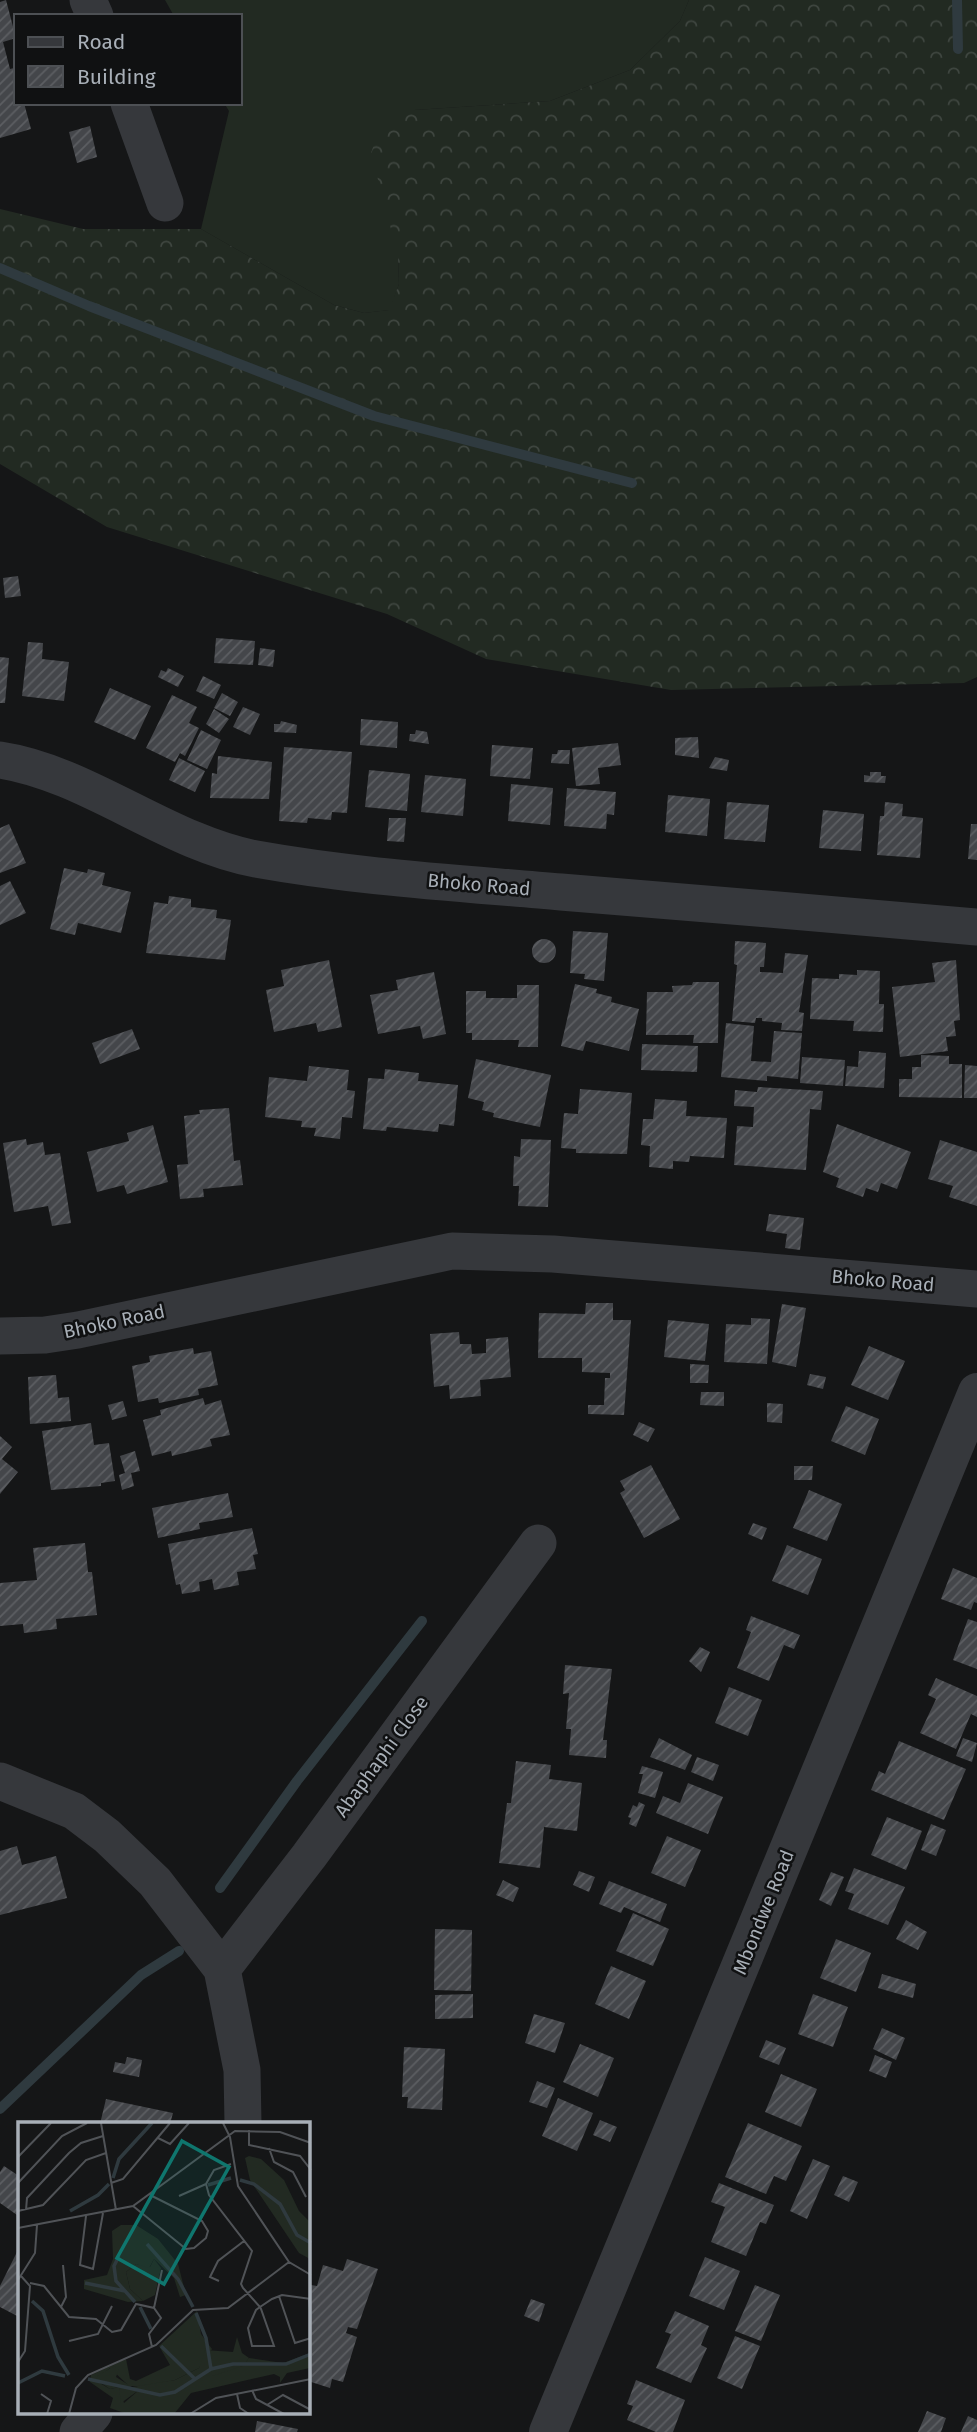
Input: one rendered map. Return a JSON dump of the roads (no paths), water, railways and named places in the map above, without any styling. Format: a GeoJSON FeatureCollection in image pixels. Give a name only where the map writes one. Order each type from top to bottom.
{"type":"FeatureCollection","features":[{"type":"Feature","properties":{"kind":"street"},"geometry":{"type":"LineString","coordinates":[[130,105],[165,203]]}},
{"type":"Feature","properties":{"kind":"street","name":"Bhoko Road"},"geometry":{"type":"LineString","coordinates":[[0,760],[37,769],[179,832],[253,858],[345,871],[509,887],[977,927]]}},
{"type":"Feature","properties":{"kind":"street","name":"Bhoko Road"},"geometry":{"type":"LineString","coordinates":[[0,1336],[45,1335],[78,1330],[452,1251],[553,1254],[977,1289]]}},
{"type":"Feature","properties":{"kind":"street","name":"Mbondwe Road"},"geometry":{"type":"LineString","coordinates":[[548,2432],[977,1392]]}},
{"type":"Feature","properties":{"kind":"street","name":"Abaphaphi Close"},"geometry":{"type":"LineString","coordinates":[[222,1969],[309,1856],[538,1543]]}},
{"type":"Feature","properties":{"kind":"street"},"geometry":{"type":"LineString","coordinates":[[0,1782],[74,1811],[107,1836],[155,1882],[222,1969],[242,2070],[243,2122]]}},
{"type":"Feature","properties":{"kind":"street"},"geometry":{"type":"LineString","coordinates":[[78,2432],[93,2414]]}},
{"type":"Feature","properties":{"kind":"waterway"},"geometry":{"type":"LineString","coordinates":[[957,0],[958,49]]}},
{"type":"Feature","properties":{"kind":"waterway"},"geometry":{"type":"LineString","coordinates":[[0,268],[89,306],[374,416],[632,483]]}},
{"type":"Feature","properties":{"kind":"waterway"},"geometry":{"type":"LineString","coordinates":[[220,1888],[297,1781],[422,1621]]}},
{"type":"Feature","properties":{"kind":"waterway"},"geometry":{"type":"LineString","coordinates":[[0,2109],[141,1975],[179,1951]]}}]}
